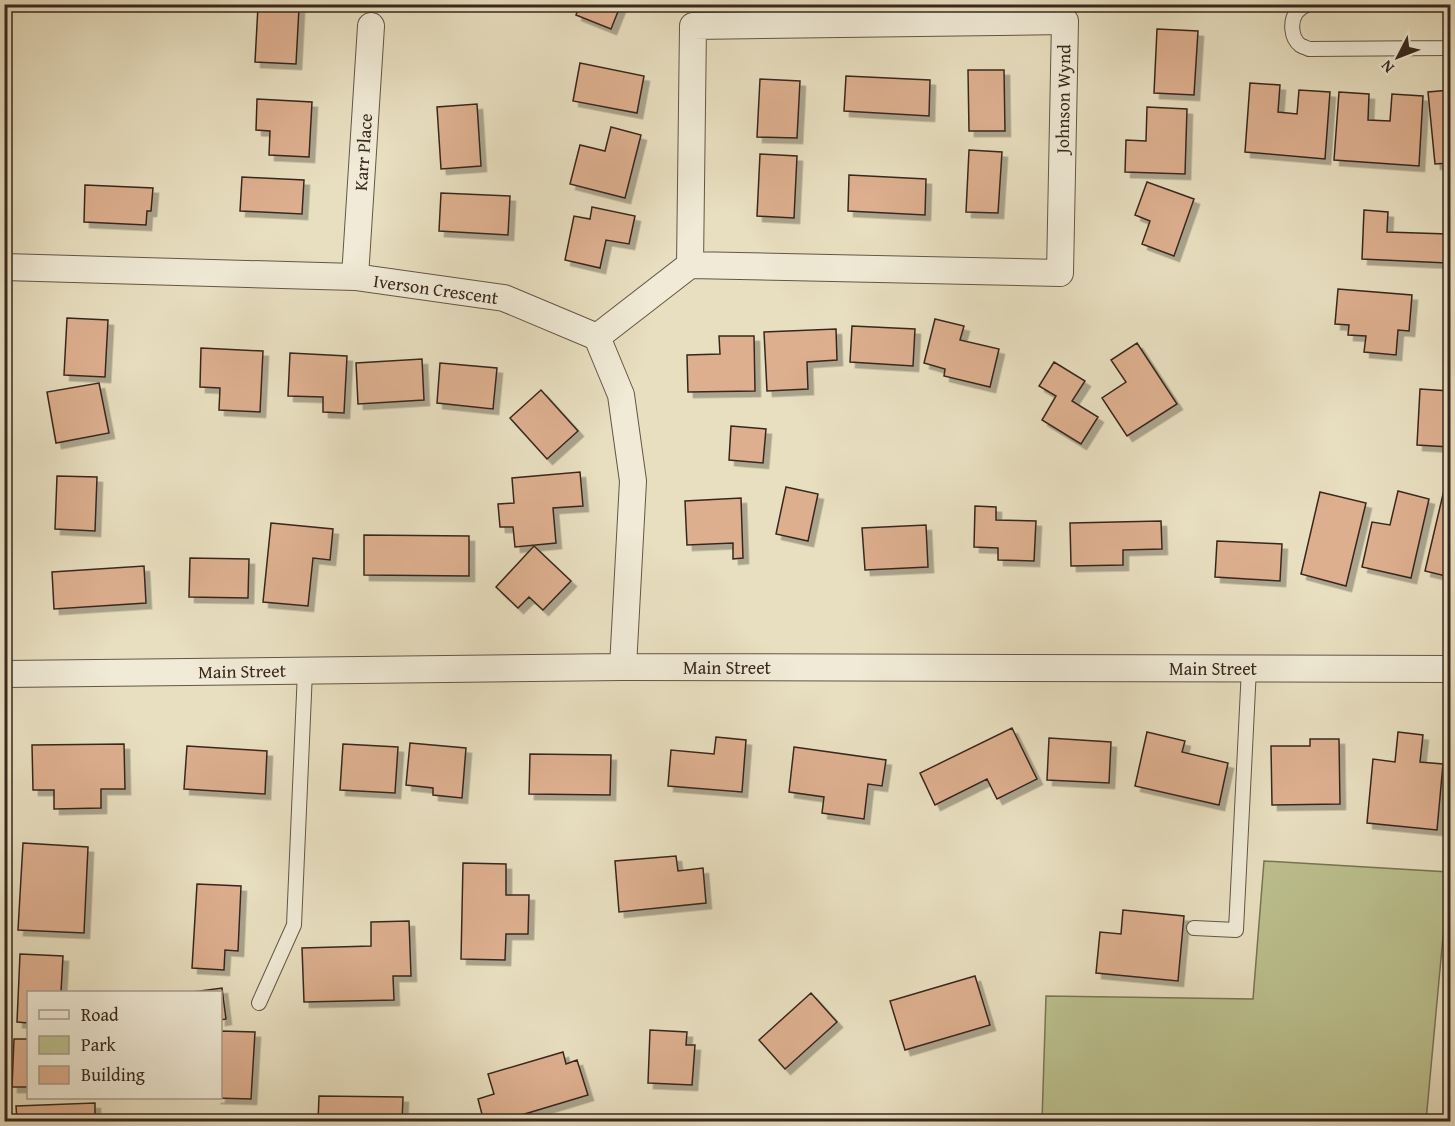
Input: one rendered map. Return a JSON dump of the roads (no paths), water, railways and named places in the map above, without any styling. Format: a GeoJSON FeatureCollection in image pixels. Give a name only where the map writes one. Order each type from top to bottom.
{"type":"FeatureCollection","features":[{"type":"Feature","properties":{"kind":"street","name":"Johnson Wynd"},"geometry":{"type":"LineString","coordinates":[[1065,21],[1060,273],[690,265],[693,26],[1065,21]]}},
{"type":"Feature","properties":{"kind":"street","name":"Karr Place"},"geometry":{"type":"LineString","coordinates":[[355,277],[371,26]]}},
{"type":"Feature","properties":{"kind":"street"},"geometry":{"type":"LineString","coordinates":[[623,667],[633,481],[621,395],[597,337],[690,265]]}},
{"type":"Feature","properties":{"kind":"street","name":"Iverson Crescent"},"geometry":{"type":"LineString","coordinates":[[4,267],[355,277],[504,298],[597,337]]}},
{"type":"Feature","properties":{"kind":"street","name":"Main Street"},"geometry":{"type":"LineString","coordinates":[[4,674],[623,667],[1450,669]]}},
{"type":"Feature","properties":{"kind":"lane"},"geometry":{"type":"LineString","coordinates":[[1308,4],[1296,13],[1292,27],[1295,39],[1300,45],[1309,49],[1446,48],[1450,44]]}},
{"type":"Feature","properties":{"kind":"lane"},"geometry":{"type":"LineString","coordinates":[[1194,928],[1236,930],[1249,668]]}},
{"type":"Feature","properties":{"kind":"lane"},"geometry":{"type":"LineString","coordinates":[[259,1003],[294,925],[305,671]]}}]}
